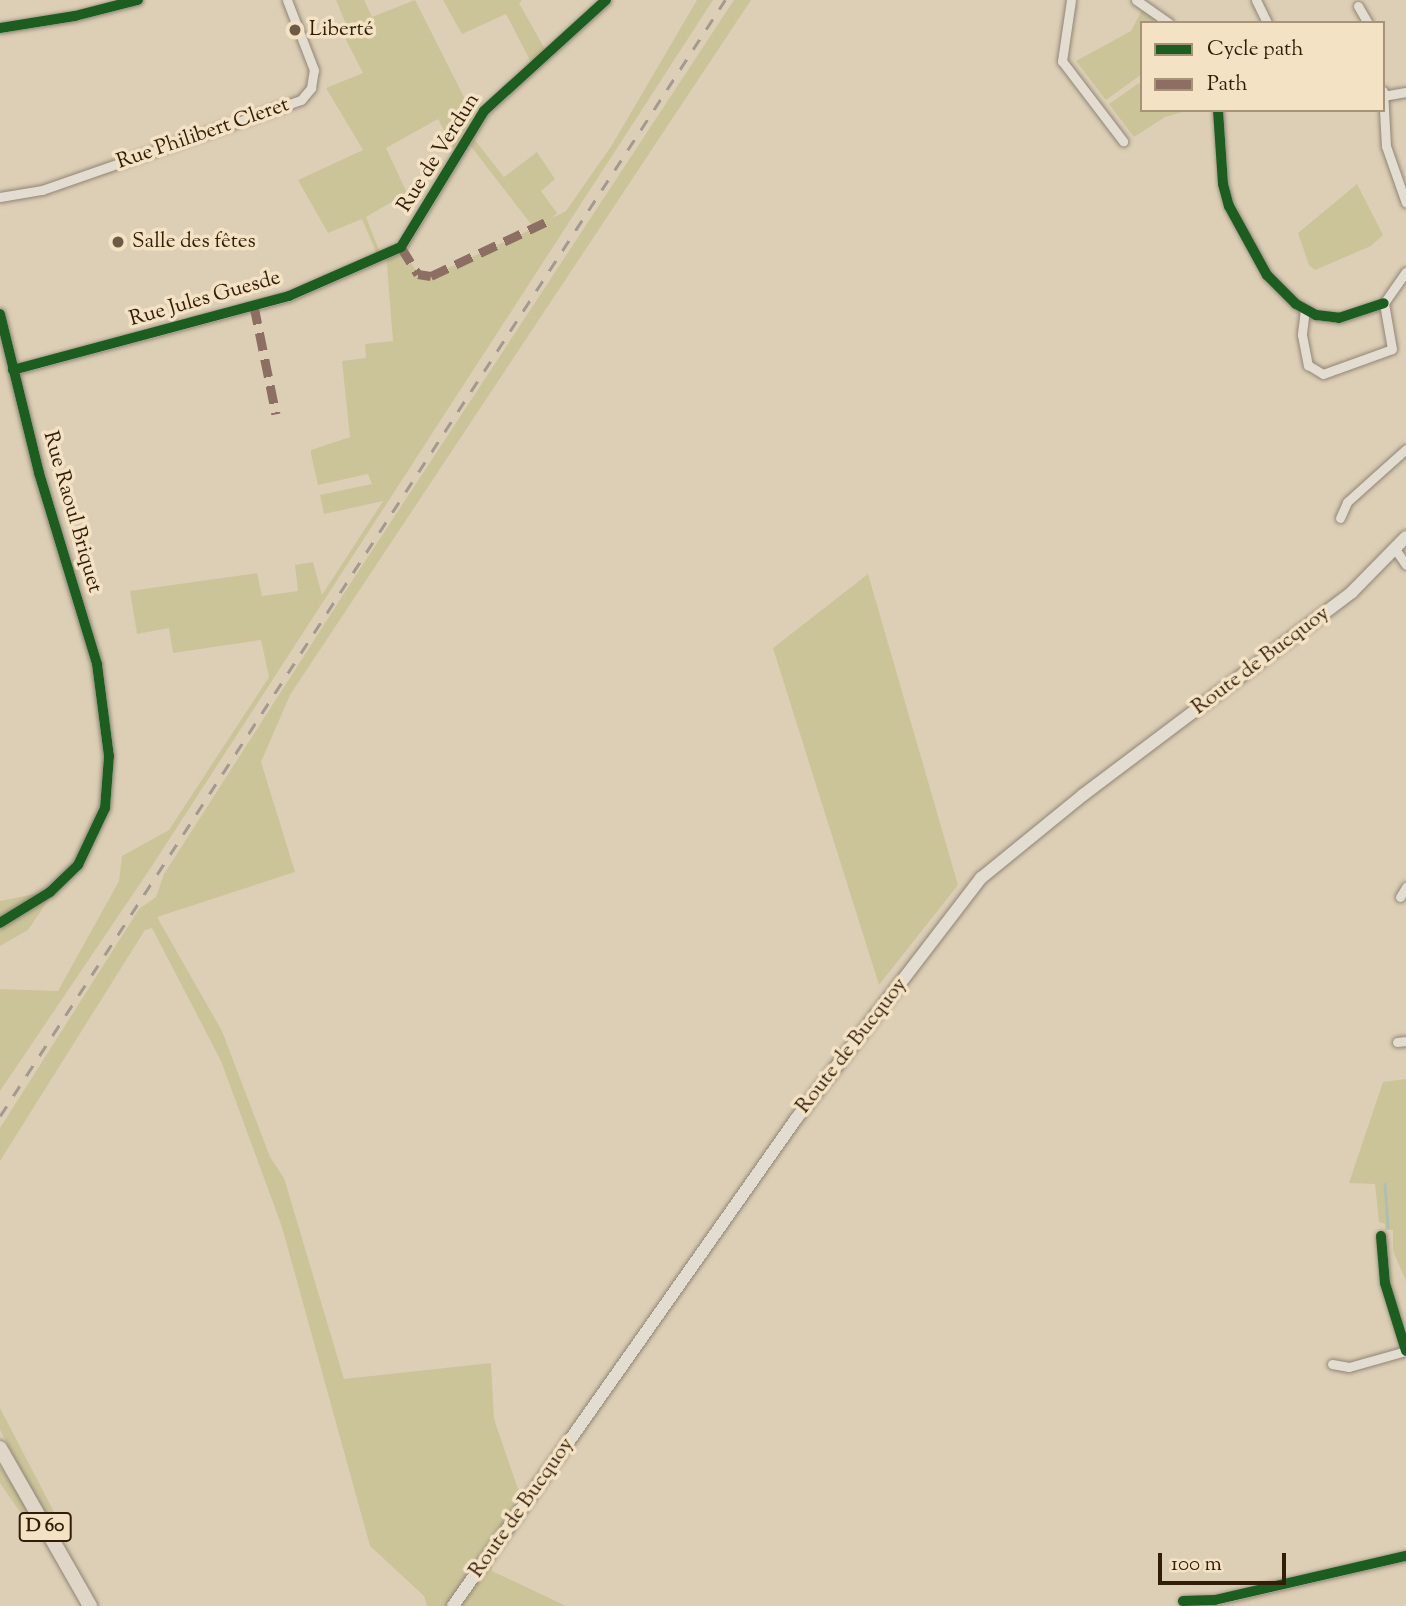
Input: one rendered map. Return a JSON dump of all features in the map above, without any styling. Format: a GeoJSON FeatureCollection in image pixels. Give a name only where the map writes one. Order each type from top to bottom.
{"type":"FeatureCollection","features":[{"type":"Feature","properties":{"kind":"main road","name":"Route de Bucquoy"},"geometry":{"type":"LineString","coordinates":[[453,1606],[796,1119],[981,878],[1083,795],[1357,587],[1406,537]]}},
{"type":"Feature","properties":{"kind":"main road","name":"D 60"},"geometry":{"type":"LineString","coordinates":[[0,1448],[90,1606]]}},
{"type":"Feature","properties":{"kind":"street"},"geometry":{"type":"LineString","coordinates":[[0,27],[75,16],[138,0]]}},
{"type":"Feature","properties":{"kind":"street","name":"Rue Philibert Cleret"},"geometry":{"type":"LineString","coordinates":[[0,197],[42,190],[301,100],[311,88],[314,70],[287,0]]}},
{"type":"Feature","properties":{"kind":"street","name":"Rue de Verdun"},"geometry":{"type":"LineString","coordinates":[[401,247],[484,111],[517,76],[606,0]]}},
{"type":"Feature","properties":{"kind":"street"},"geometry":{"type":"LineString","coordinates":[[1136,0],[1166,21]]}},
{"type":"Feature","properties":{"kind":"street"},"geometry":{"type":"LineString","coordinates":[[1256,0],[1267,21]]}},
{"type":"Feature","properties":{"kind":"street"},"geometry":{"type":"LineString","coordinates":[[1071,2],[1062,61],[1124,141]]}},
{"type":"Feature","properties":{"kind":"street"},"geometry":{"type":"LineString","coordinates":[[1358,6],[1367,21]]}},
{"type":"Feature","properties":{"kind":"street"},"geometry":{"type":"LineString","coordinates":[[1385,95],[1406,92]]}},
{"type":"Feature","properties":{"kind":"street"},"geometry":{"type":"LineString","coordinates":[[1218,112],[1223,184],[1234,222],[1267,275],[1305,309],[1339,318],[1384,303],[1406,272]]}},
{"type":"Feature","properties":{"kind":"street"},"geometry":{"type":"LineString","coordinates":[[1385,112],[1386,146],[1406,203]]}},
{"type":"Feature","properties":{"kind":"street","name":"Rue Jules Guesde"},"geometry":{"type":"LineString","coordinates":[[13,370],[289,296],[401,247]]}},
{"type":"Feature","properties":{"kind":"street"},"geometry":{"type":"LineString","coordinates":[[1305,309],[1302,335],[1308,365],[1323,374],[1392,349],[1384,303]]}},
{"type":"Feature","properties":{"kind":"street","name":"Rue Raoul Briquet"},"geometry":{"type":"LineString","coordinates":[[0,314],[5,356],[13,370],[50,512],[97,664],[109,756],[109,789],[100,822],[78,865],[66,878],[0,923]]}},
{"type":"Feature","properties":{"kind":"street"},"geometry":{"type":"LineString","coordinates":[[1340,518],[1347,502],[1406,449]]}},
{"type":"Feature","properties":{"kind":"street"},"geometry":{"type":"LineString","coordinates":[[1395,549],[1406,565]]}},
{"type":"Feature","properties":{"kind":"street"},"geometry":{"type":"LineString","coordinates":[[1400,897],[1406,887]]}},
{"type":"Feature","properties":{"kind":"street"},"geometry":{"type":"LineString","coordinates":[[1332,1364],[1349,1367],[1406,1351],[1385,1283],[1381,1236]]}},
{"type":"Feature","properties":{"kind":"street"},"geometry":{"type":"LineString","coordinates":[[1183,1601],[1215,1600],[1406,1556]]}},
{"type":"Feature","properties":{"kind":"shaded area"},"geometry":{"type":"Polygon","coordinates":[[[336,0],[364,0],[372,17],[415,0],[473,115],[454,149],[438,119],[386,148],[407,193],[366,217],[381,255],[378,257],[362,219],[328,233],[298,180],[363,150],[326,88],[363,73],[341,30],[347,27],[336,0]]]}},
{"type":"Feature","properties":{"kind":"shaded area"},"geometry":{"type":"Polygon","coordinates":[[[443,0],[522,0],[519,3],[546,51],[532,64],[506,14],[462,34],[443,0]]]}},
{"type":"Feature","properties":{"kind":"shaded area"},"geometry":{"type":"Polygon","coordinates":[[[697,0],[713,0],[150,869],[0,1091],[0,989],[58,991],[119,881],[122,856],[169,830],[269,677],[261,640],[173,653],[169,628],[137,634],[130,591],[257,573],[262,596],[298,591],[295,565],[313,562],[322,595],[383,501],[324,514],[320,495],[372,484],[368,474],[318,485],[311,450],[350,437],[342,361],[366,358],[365,344],[393,341],[386,253],[401,247],[418,274],[431,276],[534,228],[470,145],[474,139],[504,177],[537,152],[555,179],[541,191],[557,213],[552,218],[566,211],[612,145],[697,0]]]}},
{"type":"Feature","properties":{"kind":"shaded area"},"geometry":{"type":"Polygon","coordinates":[[[734,0],[751,0],[290,695],[261,762],[295,872],[157,917],[222,1031],[270,1157],[284,1178],[344,1379],[491,1363],[494,1419],[519,1492],[529,1499],[491,1553],[492,1571],[566,1606],[427,1606],[424,1596],[370,1546],[282,1227],[221,1061],[152,928],[145,930],[0,1161],[0,1128],[139,909],[156,897],[164,874],[350,584],[734,0]]]}},
{"type":"Feature","properties":{"kind":"shaded area"},"geometry":{"type":"Polygon","coordinates":[[[1142,10],[1157,21],[1140,21],[1140,75],[1106,100],[1076,61],[1131,31],[1142,10]]]}},
{"type":"Feature","properties":{"kind":"shaded area"},"geometry":{"type":"Polygon","coordinates":[[[1140,82],[1140,112],[1183,112],[1165,117],[1134,137],[1109,104],[1140,82]]]}},
{"type":"Feature","properties":{"kind":"shaded area"},"geometry":{"type":"Polygon","coordinates":[[[1357,184],[1383,235],[1371,246],[1315,270],[1309,265],[1298,233],[1357,184]]]}},
{"type":"Feature","properties":{"kind":"shaded area"},"geometry":{"type":"Polygon","coordinates":[[[868,574],[958,885],[879,985],[773,648],[868,574]]]}},
{"type":"Feature","properties":{"kind":"shaded area"},"geometry":{"type":"Polygon","coordinates":[[[55,890],[28,930],[0,946],[0,901],[55,890]]]}},
{"type":"Feature","properties":{"kind":"shaded area"},"geometry":{"type":"Polygon","coordinates":[[[1406,1079],[1406,1281],[1393,1251],[1393,1230],[1385,1230],[1385,1224],[1379,1222],[1375,1184],[1349,1183],[1383,1082],[1406,1079]]]}},
{"type":"Feature","properties":{"kind":"shaded area"},"geometry":{"type":"Polygon","coordinates":[[[0,1408],[66,1535],[60,1543],[0,1430],[0,1408]]]}},
{"type":"Feature","properties":{"kind":"shaded area"},"geometry":{"type":"Polygon","coordinates":[[[0,1467],[45,1539],[33,1531],[0,1483],[0,1467]]]}},
{"type":"Feature","properties":{"kind":"waterway"},"geometry":{"type":"LineString","coordinates":[[1385,1184],[1388,1227]]}},
{"type":"Feature","properties":{"kind":"railway"},"geometry":{"type":"LineString","coordinates":[[0,1116],[725,0]]}},
{"type":"Feature","properties":{"kind":"marked path"},"geometry":{"type":"LineString","coordinates":[[401,247],[418,274],[431,276],[550,220]]}},
{"type":"Feature","properties":{"kind":"marked path"},"geometry":{"type":"LineString","coordinates":[[254,306],[276,414]]}},
{"type":"Feature","properties":{"kind":"cycle path"},"geometry":{"type":"LineString","coordinates":[[0,28],[75,16],[138,0]]}},
{"type":"Feature","properties":{"kind":"cycle path"},"geometry":{"type":"LineString","coordinates":[[13,370],[289,296],[401,247],[484,111],[606,0]]}},
{"type":"Feature","properties":{"kind":"cycle path"},"geometry":{"type":"LineString","coordinates":[[1218,112],[1223,184],[1229,206],[1267,275],[1296,304],[1316,315],[1339,318],[1384,303]]}},
{"type":"Feature","properties":{"kind":"cycle path"},"geometry":{"type":"LineString","coordinates":[[0,314],[39,473],[97,664],[109,756],[105,808],[78,865],[50,892],[0,923]]}},
{"type":"Feature","properties":{"kind":"cycle path"},"geometry":{"type":"LineString","coordinates":[[1381,1236],[1385,1283],[1406,1351]]}},
{"type":"Feature","properties":{"kind":"cycle path"},"geometry":{"type":"LineString","coordinates":[[1183,1601],[1215,1600],[1406,1556]]}},
{"type":"Feature","properties":{"kind":"place","name":"Liberté"},"geometry":{"type":"Point","coordinates":[295,30]}},
{"type":"Feature","properties":{"kind":"place","name":"Salle des fêtes"},"geometry":{"type":"Point","coordinates":[118,242]}}]}
